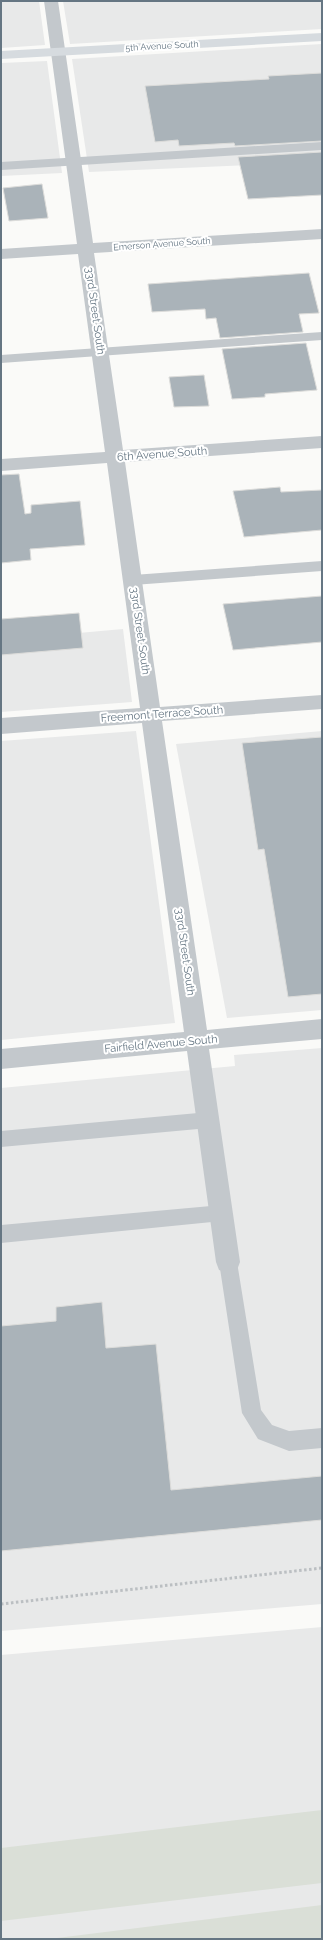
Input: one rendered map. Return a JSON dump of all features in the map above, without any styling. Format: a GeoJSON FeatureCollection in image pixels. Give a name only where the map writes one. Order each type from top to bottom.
{"type":"FeatureCollection","features":[{"type":"Feature","properties":{"kind":"street","name":"33rd Street South"},"geometry":{"type":"LineString","coordinates":[[51,1],[228,1262]]}},
{"type":"Feature","properties":{"kind":"street","name":"5th Avenue South"},"geometry":{"type":"LineString","coordinates":[[1,56],[322,37]]}},
{"type":"Feature","properties":{"kind":"street","name":"Emerson Avenue South"},"geometry":{"type":"LineString","coordinates":[[1,254],[322,234]]}},
{"type":"Feature","properties":{"kind":"street","name":"6th Avenue South"},"geometry":{"type":"LineString","coordinates":[[1,465],[322,442]]}},
{"type":"Feature","properties":{"kind":"street","name":"Freemont Terrace South"},"geometry":{"type":"LineString","coordinates":[[1,726],[322,702]]}},
{"type":"Feature","properties":{"kind":"street","name":"Fairfield Avenue South"},"geometry":{"type":"LineString","coordinates":[[1,1059],[322,1029]]}},
{"type":"Feature","properties":{"kind":"lane"},"geometry":{"type":"LineString","coordinates":[[1,166],[322,146]]}},
{"type":"Feature","properties":{"kind":"lane"},"geometry":{"type":"LineString","coordinates":[[1,359],[322,336]]}},
{"type":"Feature","properties":{"kind":"lane"},"geometry":{"type":"LineString","coordinates":[[133,580],[322,566]]}},
{"type":"Feature","properties":{"kind":"lane"},"geometry":{"type":"LineString","coordinates":[[1,1138],[209,1120]]}},
{"type":"Feature","properties":{"kind":"lane"},"geometry":{"type":"LineString","coordinates":[[1,1234],[222,1213]]}},
{"type":"Feature","properties":{"kind":"lane"},"geometry":{"type":"LineString","coordinates":[[228,1262],[252,1413],[265,1432],[289,1441],[322,1438]]}},
{"type":"Feature","properties":{"kind":"path"},"geometry":{"type":"LineString","coordinates":[[1,1604],[322,1568]]}},
{"type":"Feature","properties":{"kind":"shaded area"},"geometry":{"type":"Polygon","coordinates":[[[1,1],[39,1],[45,45],[1,48],[1,1]]]}},
{"type":"Feature","properties":{"kind":"shaded area"},"geometry":{"type":"Polygon","coordinates":[[[63,1],[322,1],[322,29],[70,44],[63,1]]]}},
{"type":"Feature","properties":{"kind":"shaded area"},"geometry":{"type":"Polygon","coordinates":[[[322,44],[322,162],[89,172],[72,59],[322,44]]]}},
{"type":"Feature","properties":{"kind":"shaded area"},"geometry":{"type":"Polygon","coordinates":[[[47,61],[62,173],[1,176],[1,63],[47,61]]]}},
{"type":"Feature","properties":{"kind":"shaded area"},"geometry":{"type":"Polygon","coordinates":[[[123,629],[132,702],[1,712],[1,640],[123,629]]]}},
{"type":"Feature","properties":{"kind":"shaded area"},"geometry":{"type":"Polygon","coordinates":[[[136,731],[175,1023],[1,1040],[1,741],[136,731]]]}},
{"type":"Feature","properties":{"kind":"shaded area"},"geometry":{"type":"Polygon","coordinates":[[[322,731],[322,1010],[227,1018],[176,744],[322,731]]]}},
{"type":"Feature","properties":{"kind":"shaded area"},"geometry":{"type":"Polygon","coordinates":[[[322,1048],[322,1604],[1,1631],[1,1088],[235,1066],[234,1055],[322,1048]]]}},
{"type":"Feature","properties":{"kind":"shaded area"},"geometry":{"type":"Polygon","coordinates":[[[322,1627],[322,1939],[1,1939],[1,1655],[322,1627]]]}},
{"type":"Feature","properties":{"kind":"shaded area"},"geometry":{"type":"Polygon","coordinates":[[[322,1810],[322,1883],[1,1921],[1,1848],[322,1810]]]}},
{"type":"Feature","properties":{"kind":"shaded area"},"geometry":{"type":"Polygon","coordinates":[[[322,1905],[322,1939],[49,1939],[322,1905]]]}},
{"type":"Feature","properties":{"kind":"building"},"geometry":{"type":"Polygon","coordinates":[[[322,73],[322,141],[235,146],[234,143],[179,146],[178,140],[155,142],[145,86],[269,79],[268,76],[322,73]]]}},
{"type":"Feature","properties":{"kind":"building"},"geometry":{"type":"Polygon","coordinates":[[[322,152],[322,195],[248,199],[238,157],[322,152]]]}},
{"type":"Feature","properties":{"kind":"building"},"geometry":{"type":"Polygon","coordinates":[[[42,184],[48,218],[9,221],[3,188],[42,184]]]}},
{"type":"Feature","properties":{"kind":"building"},"geometry":{"type":"Polygon","coordinates":[[[309,273],[319,313],[299,314],[303,332],[220,338],[216,318],[206,319],[205,309],[152,312],[148,284],[309,273]]]}},
{"type":"Feature","properties":{"kind":"building"},"geometry":{"type":"Polygon","coordinates":[[[306,343],[317,390],[265,394],[265,397],[232,399],[222,349],[306,343]]]}},
{"type":"Feature","properties":{"kind":"building"},"geometry":{"type":"Polygon","coordinates":[[[204,375],[209,406],[174,407],[169,377],[204,375]]]}},
{"type":"Feature","properties":{"kind":"building"},"geometry":{"type":"Polygon","coordinates":[[[19,474],[25,514],[31,513],[31,505],[80,501],[85,545],[30,549],[31,560],[1,563],[1,475],[19,474]]]}},
{"type":"Feature","properties":{"kind":"building"},"geometry":{"type":"Polygon","coordinates":[[[280,487],[281,492],[322,490],[322,530],[244,537],[233,491],[280,487]]]}},
{"type":"Feature","properties":{"kind":"building"},"geometry":{"type":"Polygon","coordinates":[[[322,596],[322,642],[233,650],[223,604],[322,596]]]}},
{"type":"Feature","properties":{"kind":"building"},"geometry":{"type":"Polygon","coordinates":[[[79,613],[83,648],[1,655],[1,619],[79,613]]]}},
{"type":"Feature","properties":{"kind":"building"},"geometry":{"type":"Polygon","coordinates":[[[322,737],[322,994],[288,997],[264,849],[258,850],[242,743],[322,737]]]}},
{"type":"Feature","properties":{"kind":"building"},"geometry":{"type":"Polygon","coordinates":[[[102,1302],[106,1348],[156,1344],[171,1490],[322,1476],[322,1520],[1,1551],[1,1326],[56,1321],[56,1307],[102,1302]]]}}]}
